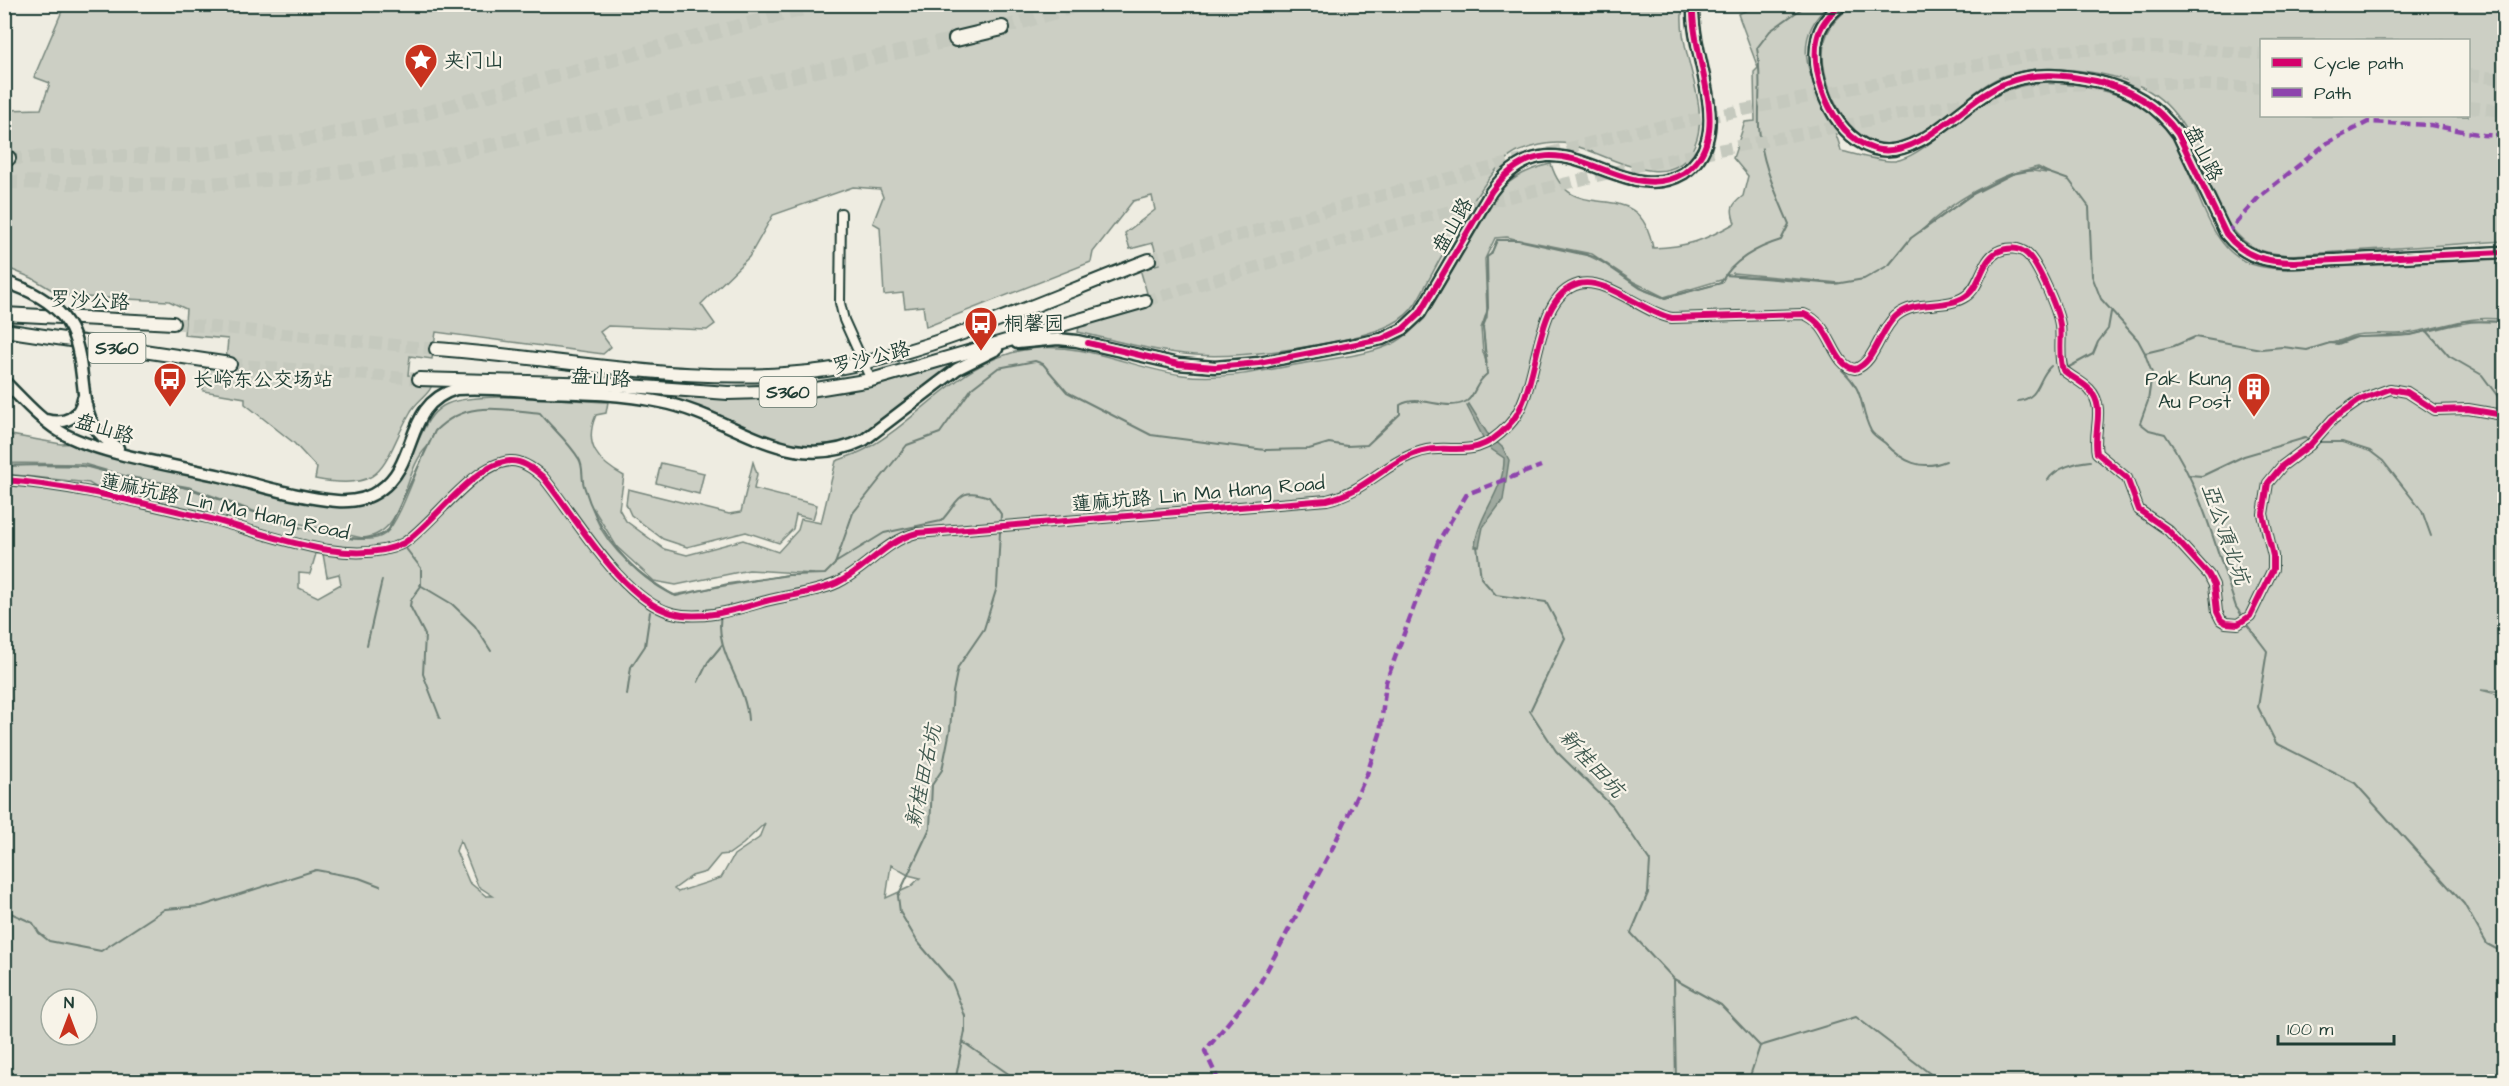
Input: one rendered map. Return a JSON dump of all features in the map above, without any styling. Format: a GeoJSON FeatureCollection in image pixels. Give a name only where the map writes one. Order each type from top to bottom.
{"type":"FeatureCollection","features":[{"type":"Feature","properties":{"kind":"highway"},"geometry":{"type":"LineString","coordinates":[[956,39],[1002,28]]}},
{"type":"Feature","properties":{"kind":"main road","name":"盘山路"},"geometry":{"type":"LineString","coordinates":[[4,381],[40,417],[76,440],[143,458],[321,499],[354,501],[368,497],[392,479],[406,456],[419,418],[434,399],[445,392],[468,388],[601,394],[652,400],[702,413],[785,449],[801,453],[832,452],[864,440],[957,369],[993,350],[1035,340],[1083,342],[1178,364],[1215,367],[1259,363],[1382,339],[1403,329],[1420,313],[1491,192],[1506,175],[1524,162],[1545,156],[1570,158],[1630,179],[1654,181],[1677,176],[1701,156],[1710,127],[1694,31],[1693,4]]}},
{"type":"Feature","properties":{"kind":"main road","name":"盘山路"},"geometry":{"type":"LineString","coordinates":[[1844,4],[1828,17],[1821,27],[1817,40],[1817,69],[1838,118],[1851,135],[1871,148],[1892,150],[1915,144],[1970,102],[2017,79],[2046,75],[2081,78],[2130,92],[2151,104],[2167,119],[2178,134],[2226,234],[2246,253],[2268,260],[2294,262],[2505,252]]}},
{"type":"Feature","properties":{"kind":"main road","name":"罗沙公路"},"geometry":{"type":"LineString","coordinates":[[435,349],[707,376],[814,371],[862,362],[965,331],[1149,260]]}},
{"type":"Feature","properties":{"kind":"main road","name":"盘山路"},"geometry":{"type":"LineString","coordinates":[[4,281],[46,300],[70,323],[78,348],[90,421],[100,435],[117,447],[143,458]]}},
{"type":"Feature","properties":{"kind":"main road","name":"罗沙公路"},"geometry":{"type":"LineString","coordinates":[[419,379],[590,383],[758,393],[825,388],[871,380],[1145,301]]}},
{"type":"Feature","properties":{"kind":"main road","name":"罗沙公路"},"geometry":{"type":"LineString","coordinates":[[4,314],[173,323]]}},
{"type":"Feature","properties":{"kind":"main road","name":"罗沙公路"},"geometry":{"type":"LineString","coordinates":[[4,330],[230,364]]}},
{"type":"Feature","properties":{"kind":"main road"},"geometry":{"type":"LineString","coordinates":[[40,417],[56,422],[68,420],[81,408],[84,393]]}},
{"type":"Feature","properties":{"kind":"street"},"geometry":{"type":"LineString","coordinates":[[841,213],[840,303],[871,380]]}},
{"type":"Feature","properties":{"kind":"street","name":"蓮麻坑路 Lin Ma Hang Road"},"geometry":{"type":"LineString","coordinates":[[4,480],[67,487],[322,548],[371,551],[394,548],[404,543],[476,477],[495,465],[512,461],[534,469],[543,477],[631,589],[648,602],[673,613],[689,615],[729,611],[833,584],[907,536],[928,531],[1327,500],[1364,486],[1411,455],[1431,449],[1473,450],[1494,439],[1514,421],[1522,407],[1547,315],[1560,296],[1575,285],[1587,283],[1599,285],[1654,313],[1672,318],[1804,314],[1821,324],[1844,366],[1855,369],[1866,361],[1887,326],[1897,316],[1913,307],[1963,298],[1973,288],[1989,258],[2001,250],[2014,248],[2026,252],[2032,260],[2056,312],[2060,323],[2063,370],[2087,387],[2097,400],[2097,453],[2127,478],[2140,512],[2168,530],[2207,573],[2214,585],[2218,616],[2226,624],[2236,624],[2249,618],[2273,569],[2273,556],[2263,514],[2268,483],[2282,466],[2310,446],[2333,419],[2360,400],[2390,388],[2403,390],[2435,410],[2468,409],[2497,414],[2505,412]]}},
{"type":"Feature","properties":{"kind":"shaded area"},"geometry":{"type":"Polygon","coordinates":[[[65,4],[1683,5],[1684,39],[1697,93],[1699,128],[1695,144],[1685,160],[1671,169],[1655,171],[1637,168],[1563,143],[1544,144],[1520,151],[1506,160],[1477,196],[1416,303],[1402,318],[1392,324],[1351,338],[1324,344],[1239,355],[1180,354],[1078,332],[1082,312],[1147,293],[1140,269],[1159,264],[1153,243],[1130,249],[1125,233],[1155,210],[1152,196],[1133,201],[1093,252],[1091,262],[926,327],[923,306],[905,308],[903,293],[884,295],[880,227],[873,223],[883,197],[880,189],[853,187],[773,215],[749,257],[701,304],[715,324],[707,330],[608,326],[600,332],[611,347],[603,354],[436,332],[432,359],[410,356],[408,375],[434,378],[433,383],[411,411],[380,470],[357,482],[339,482],[315,479],[317,468],[294,443],[245,404],[245,398],[203,391],[207,359],[226,361],[228,339],[184,335],[186,309],[169,301],[62,296],[32,278],[5,267],[6,110],[41,109],[50,83],[34,77],[65,4]]]}},
{"type":"Feature","properties":{"kind":"shaded area"},"geometry":{"type":"Polygon","coordinates":[[[1759,5],[1829,5],[1814,23],[1807,40],[1807,59],[1811,77],[1841,151],[1895,161],[1918,151],[1974,110],[2005,92],[2021,86],[2039,84],[2085,87],[2133,101],[2158,118],[2171,134],[2208,220],[2219,239],[2233,254],[2251,264],[2296,269],[2504,258],[2504,320],[2479,319],[2456,322],[2408,333],[2352,336],[2330,343],[2356,337],[2408,335],[2479,321],[2504,322],[2504,692],[2481,690],[2504,696],[2504,1081],[5,1081],[5,484],[95,492],[97,488],[89,483],[5,474],[5,465],[83,466],[124,477],[123,480],[127,478],[146,480],[195,490],[268,517],[324,534],[371,539],[385,534],[391,527],[427,447],[419,458],[396,514],[388,526],[377,534],[362,538],[267,516],[189,487],[126,476],[84,464],[5,463],[5,434],[61,444],[76,443],[129,461],[332,507],[365,503],[388,490],[404,468],[428,421],[443,406],[456,401],[498,397],[608,402],[606,413],[596,415],[592,426],[592,444],[595,452],[607,465],[624,476],[619,509],[626,521],[664,549],[687,555],[743,540],[778,552],[798,530],[801,519],[821,523],[836,461],[866,449],[887,436],[963,376],[983,364],[1006,355],[1030,349],[1069,349],[1107,356],[1163,372],[1214,376],[1247,373],[1355,355],[1396,342],[1424,319],[1501,189],[1518,176],[1537,168],[1551,164],[1561,184],[1574,195],[1589,200],[1620,204],[1634,211],[1645,224],[1653,248],[1696,242],[1714,234],[1735,223],[1733,208],[1743,196],[1748,176],[1733,158],[1745,122],[1755,121],[1754,72],[1758,68],[1738,14],[1759,5]],[[2038,167],[2023,171],[2032,171],[2049,173],[2038,167]],[[2023,171],[2007,175],[1991,183],[2023,171]],[[1991,183],[1974,191],[1960,200],[1920,232],[1968,197],[1991,183]],[[1495,238],[1485,259],[1487,312],[1487,257],[1491,254],[1497,240],[1515,239],[1495,238]],[[1522,240],[1585,254],[1610,266],[1592,254],[1522,240]],[[1613,268],[1646,291],[1665,298],[1721,283],[1721,280],[1664,297],[1613,268]],[[1733,273],[1732,275],[1839,283],[1733,273]],[[1487,312],[1481,328],[1483,352],[1487,364],[1483,327],[1487,312]],[[593,508],[597,522],[605,535],[636,569],[673,595],[786,575],[814,574],[749,570],[676,585],[654,581],[617,547],[593,508]],[[318,547],[310,574],[299,573],[299,588],[318,597],[341,584],[339,574],[327,577],[322,548],[318,547]],[[765,823],[729,854],[720,855],[706,872],[692,876],[674,889],[678,892],[721,878],[734,855],[759,838],[765,823]],[[460,840],[456,851],[469,882],[486,896],[493,896],[478,886],[460,840]],[[891,865],[886,898],[910,887],[920,878],[908,875],[891,865]]]}},
{"type":"Feature","properties":{"kind":"shaded area"},"geometry":{"type":"Polygon","coordinates":[[[1854,5],[2504,5],[2504,241],[2291,255],[2270,253],[2251,246],[2235,232],[2222,214],[2194,145],[2182,123],[2165,104],[2144,88],[2095,73],[2039,69],[2006,75],[1987,84],[1928,129],[1908,140],[1888,145],[1868,140],[1848,123],[1827,82],[1823,56],[1825,39],[1836,20],[1854,5]]]}},
{"type":"Feature","properties":{"kind":"shaded area"},"geometry":{"type":"Polygon","coordinates":[[[967,357],[877,426],[848,442],[830,447],[811,448],[793,445],[705,409],[625,392],[626,389],[741,396],[967,357]]]}},
{"type":"Feature","properties":{"kind":"shaded area"},"geometry":{"type":"Polygon","coordinates":[[[1469,404],[1487,433],[1503,448],[1509,460],[1503,500],[1483,527],[1479,547],[1475,547],[1477,535],[1500,481],[1504,458],[1488,447],[1467,406],[1469,404]]]}},
{"type":"Feature","properties":{"kind":"shaded area"},"geometry":{"type":"Polygon","coordinates":[[[753,462],[757,474],[754,489],[817,505],[813,519],[796,515],[793,529],[779,543],[746,532],[687,547],[663,539],[631,515],[626,504],[628,489],[729,514],[741,512],[753,462]]]}},
{"type":"Feature","properties":{"kind":"shaded area"},"geometry":{"type":"Polygon","coordinates":[[[661,463],[704,473],[699,494],[656,483],[661,463]]]}},
{"type":"Feature","properties":{"kind":"waterway"},"geometry":{"type":"LineString","coordinates":[[4,466],[63,465],[93,468],[182,487],[292,526],[323,534],[351,538],[373,537],[389,529],[435,431],[447,421],[471,411],[484,409],[540,413],[579,459],[583,483],[590,503],[607,536],[618,551],[645,577],[676,596],[728,584],[789,575],[825,574],[835,564],[853,513],[907,445],[940,433],[972,388],[998,368],[1035,361],[1043,364],[1067,392],[1151,435],[1265,450],[1309,449],[1329,443],[1347,446],[1367,445],[1400,414],[1400,405],[1416,401],[1459,404],[1469,399],[1487,374],[1483,327],[1488,308],[1487,257],[1491,254],[1497,240],[1518,240],[1595,257],[1640,288],[1665,298],[1721,283],[1731,268],[1746,256],[1781,240],[1789,224],[1770,177],[1760,140],[1757,48],[1770,31],[1808,4]]}},
{"type":"Feature","properties":{"kind":"waterway"},"geometry":{"type":"LineString","coordinates":[[1725,275],[1835,284],[1864,279],[1889,265],[1911,238],[1971,195],[2012,174],[2038,169],[2069,180],[2089,207],[2092,276],[2101,299],[2138,340],[2145,353],[2174,346],[2195,337],[2261,349],[2283,347],[2307,350],[2330,343],[2338,344],[2357,337],[2411,335],[2465,321],[2504,322]]}},
{"type":"Feature","properties":{"kind":"waterway"},"geometry":{"type":"LineString","coordinates":[[2069,367],[2093,354],[2098,342],[2108,329],[2111,312]]}},
{"type":"Feature","properties":{"kind":"waterway"},"geometry":{"type":"LineString","coordinates":[[2428,332],[2449,356],[2482,375],[2499,398]]}},
{"type":"Feature","properties":{"kind":"waterway","name":"亞公頂北坑"},"geometry":{"type":"LineString","coordinates":[[2145,354],[2152,373],[2148,401],[2140,423],[2149,430],[2165,434],[2178,454],[2198,496],[2236,607],[2243,617]]}},
{"type":"Feature","properties":{"kind":"waterway"},"geometry":{"type":"LineString","coordinates":[[2018,401],[2035,392],[2051,366]]}},
{"type":"Feature","properties":{"kind":"waterway"},"geometry":{"type":"LineString","coordinates":[[1842,370],[1859,393],[1867,422],[1875,436],[1913,463],[1928,465],[1946,461]]}},
{"type":"Feature","properties":{"kind":"waterway"},"geometry":{"type":"LineString","coordinates":[[2189,475],[2202,476],[2244,456],[2305,438],[2311,439]]}},
{"type":"Feature","properties":{"kind":"waterway"},"geometry":{"type":"LineString","coordinates":[[2316,442],[2342,442],[2370,451],[2383,461],[2422,511],[2431,536]]}},
{"type":"Feature","properties":{"kind":"waterway"},"geometry":{"type":"LineString","coordinates":[[2048,480],[2061,469],[2090,461]]}},
{"type":"Feature","properties":{"kind":"waterway","name":"新桂田右坑"},"geometry":{"type":"LineString","coordinates":[[835,563],[884,533],[941,521],[964,495],[971,493],[989,497],[1001,514],[997,587],[984,629],[958,667],[942,770],[932,785],[930,828],[898,896],[900,912],[917,941],[952,982],[965,1016],[965,1031],[955,1082]]}},
{"type":"Feature","properties":{"kind":"waterway"},"geometry":{"type":"LineString","coordinates":[[404,546],[421,568],[421,586],[411,600],[410,606],[425,635],[423,674],[440,718]]}},
{"type":"Feature","properties":{"kind":"waterway","name":"新桂田坑"},"geometry":{"type":"LineString","coordinates":[[1477,546],[1481,578],[1496,595],[1546,602],[1565,638],[1530,711],[1556,751],[1613,807],[1650,861],[1648,893],[1631,933],[1674,979],[1721,1005],[1760,1046],[1748,1082]]}},
{"type":"Feature","properties":{"kind":"waterway"},"geometry":{"type":"LineString","coordinates":[[367,645],[382,580]]}},
{"type":"Feature","properties":{"kind":"waterway"},"geometry":{"type":"LineString","coordinates":[[420,585],[452,604],[475,626],[491,651]]}},
{"type":"Feature","properties":{"kind":"waterway"},"geometry":{"type":"LineString","coordinates":[[627,695],[631,667],[645,646],[650,612]]}},
{"type":"Feature","properties":{"kind":"waterway"},"geometry":{"type":"LineString","coordinates":[[721,615],[722,642],[742,693],[748,720]]}},
{"type":"Feature","properties":{"kind":"waterway","name":"亞公頂北坑"},"geometry":{"type":"LineString","coordinates":[[2245,622],[2267,651],[2258,707],[2276,743],[2355,783],[2464,904],[2487,944],[2504,953]]}},
{"type":"Feature","properties":{"kind":"waterway"},"geometry":{"type":"LineString","coordinates":[[698,682],[708,662],[722,645]]}},
{"type":"Feature","properties":{"kind":"waterway"},"geometry":{"type":"LineString","coordinates":[[4,910],[33,923],[39,933],[49,941],[101,951],[165,909],[202,906],[316,870],[359,878],[380,886]]}},
{"type":"Feature","properties":{"kind":"waterway"},"geometry":{"type":"LineString","coordinates":[[1674,979],[1676,1082]]}},
{"type":"Feature","properties":{"kind":"waterway"},"geometry":{"type":"LineString","coordinates":[[1760,1046],[1856,1017],[1941,1082]]}},
{"type":"Feature","properties":{"kind":"waterway"},"geometry":{"type":"LineString","coordinates":[[963,1042],[1020,1082]]}},
{"type":"Feature","properties":{"kind":"tunnel"},"geometry":{"type":"LineString","coordinates":[[8,158],[193,155],[303,140],[412,117],[644,51],[823,4]]}},
{"type":"Feature","properties":{"kind":"tunnel"},"geometry":{"type":"LineString","coordinates":[[1002,28],[1083,4]]}},
{"type":"Feature","properties":{"kind":"tunnel"},"geometry":{"type":"LineString","coordinates":[[4,182],[193,185],[308,177],[430,159],[956,39]]}},
{"type":"Feature","properties":{"kind":"tunnel"},"geometry":{"type":"LineString","coordinates":[[1149,260],[1398,191],[1633,132],[1919,75],[2059,51],[2155,47],[2260,54]]}},
{"type":"Feature","properties":{"kind":"tunnel"},"geometry":{"type":"LineString","coordinates":[[2470,75],[2504,79]]}},
{"type":"Feature","properties":{"kind":"tunnel"},"geometry":{"type":"LineString","coordinates":[[1145,301],[1397,224],[1642,165],[1917,111],[2066,85],[2166,83],[2260,88]]}},
{"type":"Feature","properties":{"kind":"tunnel"},"geometry":{"type":"LineString","coordinates":[[2470,107],[2504,111]]}},
{"type":"Feature","properties":{"kind":"tunnel"},"geometry":{"type":"LineString","coordinates":[[173,323],[436,349]]}},
{"type":"Feature","properties":{"kind":"tunnel"},"geometry":{"type":"LineString","coordinates":[[230,364],[419,379]]}},
{"type":"Feature","properties":{"kind":"marked path"},"geometry":{"type":"LineString","coordinates":[[2226,234],[2259,197],[2327,143],[2368,122],[2431,125],[2483,135],[2504,136]]}},
{"type":"Feature","properties":{"kind":"marked path"},"geometry":{"type":"LineString","coordinates":[[1219,1082],[1205,1051],[1259,985],[1334,845],[1367,774],[1380,734],[1386,682],[1438,542],[1467,494],[1541,466]]}},
{"type":"Feature","properties":{"kind":"cycle path"},"geometry":{"type":"LineString","coordinates":[[1088,343],[1178,364],[1215,367],[1259,363],[1382,339],[1403,329],[1420,313],[1491,192],[1516,167],[1540,157],[1564,157],[1636,180],[1660,181],[1684,173],[1695,162],[1706,145],[1709,125],[1707,92],[1693,20],[1693,4]]}},
{"type":"Feature","properties":{"kind":"cycle path"},"geometry":{"type":"LineString","coordinates":[[1843,4],[1826,19],[1818,34],[1817,72],[1829,107],[1839,123],[1851,136],[1865,145],[1880,150],[1896,150],[1912,144],[1928,136],[1991,91],[2017,79],[2051,75],[2085,79],[2109,84],[2132,94],[2152,107],[2170,124],[2178,134],[2226,234],[2240,248],[2256,257],[2294,262],[2504,252]]}},
{"type":"Feature","properties":{"kind":"cycle path"},"geometry":{"type":"LineString","coordinates":[[4,480],[107,495],[207,518],[306,546],[333,551],[358,552],[382,550],[404,543],[482,472],[496,465],[514,461],[527,466],[543,477],[601,555],[635,591],[653,605],[672,613],[708,615],[811,592],[837,583],[895,542],[917,533],[1327,500],[1361,486],[1411,455],[1437,449],[1460,449],[1482,445],[1495,438],[1508,426],[1519,410],[1527,391],[1544,325],[1552,307],[1563,292],[1579,284],[1590,283],[1613,290],[1649,310],[1672,318],[1804,314],[1814,319],[1821,327],[1841,361],[1855,369],[1868,360],[1890,322],[1896,316],[1913,308],[1949,303],[1966,296],[1975,286],[1992,256],[2001,250],[2013,248],[2024,252],[2031,259],[2052,299],[2060,325],[2063,370],[2086,386],[2094,396],[2098,412],[2097,453],[2127,478],[2139,510],[2168,530],[2209,575],[2214,585],[2217,612],[2221,620],[2238,624],[2250,616],[2273,569],[2273,556],[2263,514],[2268,483],[2282,466],[2310,445],[2333,419],[2360,400],[2390,389],[2407,392],[2435,410],[2468,409],[2497,414],[2504,412]]}},
{"type":"Feature","properties":{"kind":"place","name":"夹门山"},"geometry":{"type":"Point","coordinates":[421,89]}},
{"type":"Feature","properties":{"kind":"place","name":"桐馨园"},"geometry":{"type":"Point","coordinates":[981,352]}},
{"type":"Feature","properties":{"kind":"place","name":"长岭东公交场站"},"geometry":{"type":"Point","coordinates":[170,408]}},
{"type":"Feature","properties":{"kind":"place","name":"Pak Kung Au Post"},"geometry":{"type":"Point","coordinates":[2254,418]}}]}
